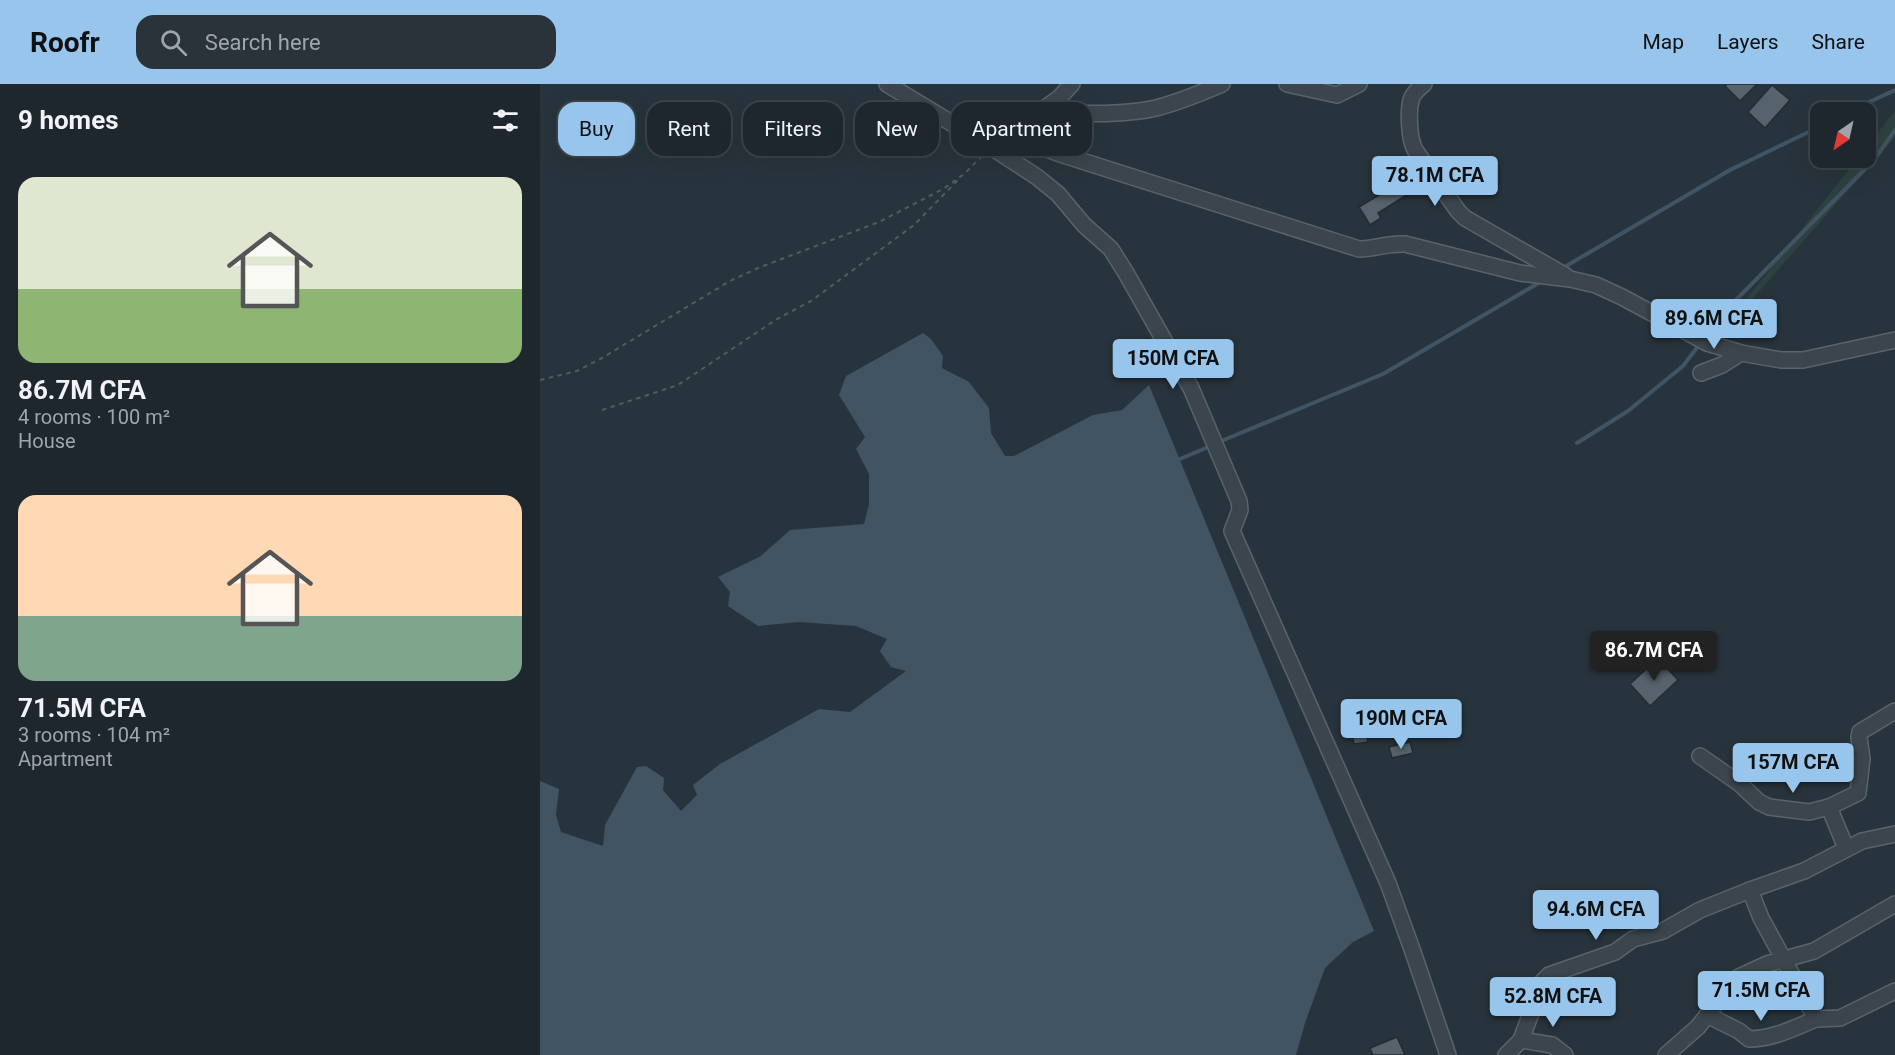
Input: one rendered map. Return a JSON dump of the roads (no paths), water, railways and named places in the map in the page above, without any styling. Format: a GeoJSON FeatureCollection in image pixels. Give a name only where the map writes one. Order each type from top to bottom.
{"type":"FeatureCollection","features":[{"type":"Feature","properties":{"kind":"street"},"geometry":{"type":"LineString","coordinates":[[887,84],[951,122]]}},
{"type":"Feature","properties":{"kind":"street"},"geometry":{"type":"LineString","coordinates":[[1053,102],[1072,84]]}},
{"type":"Feature","properties":{"kind":"street"},"geometry":{"type":"LineString","coordinates":[[1092,112],[1150,109],[1199,94],[1222,84]]}},
{"type":"Feature","properties":{"kind":"street"},"geometry":{"type":"LineString","coordinates":[[1287,84],[1337,95],[1359,84]]}},
{"type":"Feature","properties":{"kind":"street"},"geometry":{"type":"LineString","coordinates":[[1424,84],[1411,100],[1410,139],[1415,150],[1458,210],[1465,218],[1570,279]]}},
{"type":"Feature","properties":{"kind":"street"},"geometry":{"type":"LineString","coordinates":[[1005,156],[1052,189],[1089,230],[1111,249],[1191,388],[1240,505],[1232,531],[1388,883],[1448,1055]]}},
{"type":"Feature","properties":{"kind":"street"},"geometry":{"type":"LineString","coordinates":[[1066,156],[1359,249],[1390,243],[1405,244],[1528,274],[1570,279],[1607,290],[1707,343],[1740,353],[1781,360],[1803,360],[1895,340]]}},
{"type":"Feature","properties":{"kind":"street"},"geometry":{"type":"LineString","coordinates":[[1701,373],[1740,353]]}},
{"type":"Feature","properties":{"kind":"street"},"geometry":{"type":"LineString","coordinates":[[1700,756],[1740,784],[1759,802],[1769,807],[1809,812],[1829,807],[1858,794],[1862,759],[1860,732],[1895,711]]}},
{"type":"Feature","properties":{"kind":"street"},"geometry":{"type":"LineString","coordinates":[[1829,807],[1846,848]]}},
{"type":"Feature","properties":{"kind":"street"},"geometry":{"type":"LineString","coordinates":[[1506,1055],[1521,1040],[1543,981],[1549,975],[1615,952],[1633,939],[1663,931],[1700,910],[1804,871],[1846,848],[1871,838],[1895,834]]}},
{"type":"Feature","properties":{"kind":"street"},"geometry":{"type":"LineString","coordinates":[[1750,890],[1761,918],[1816,1018]]}},
{"type":"Feature","properties":{"kind":"street"},"geometry":{"type":"LineString","coordinates":[[1666,1055],[1698,1027],[1735,980],[1751,971],[1814,951],[1895,904]]}},
{"type":"Feature","properties":{"kind":"street"},"geometry":{"type":"LineString","coordinates":[[1707,1015],[1749,1039],[1761,1039],[1785,1032],[1816,1018],[1840,1018],[1895,990]]}},
{"type":"Feature","properties":{"kind":"street"},"geometry":{"type":"LineString","coordinates":[[1521,1040],[1552,1045],[1565,1055]]}},
{"type":"Feature","properties":{"kind":"water"},"geometry":{"type":"Polygon","coordinates":[[[923,333],[931,339],[943,356],[942,368],[969,382],[989,408],[991,433],[1005,456],[1014,456],[1093,415],[1122,410],[1149,385],[1374,931],[1353,942],[1325,968],[1296,1055],[540,1055],[540,781],[559,789],[556,815],[561,832],[603,846],[605,825],[637,767],[646,766],[664,778],[663,790],[681,811],[697,795],[693,785],[720,764],[819,709],[850,712],[906,671],[891,667],[880,651],[887,639],[856,626],[799,622],[758,626],[728,606],[730,592],[718,577],[761,556],[790,530],[864,524],[869,504],[869,474],[856,449],[865,437],[839,395],[846,376],[923,333]]]}},
{"type":"Feature","properties":{"kind":"waterway"},"geometry":{"type":"LineString","coordinates":[[1869,102],[1895,90]]}},
{"type":"Feature","properties":{"kind":"waterway"},"geometry":{"type":"LineString","coordinates":[[1705,336],[1733,303],[1874,160],[1895,130]]}},
{"type":"Feature","properties":{"kind":"waterway"},"geometry":{"type":"LineString","coordinates":[[1561,269],[1730,170],[1810,131]]}},
{"type":"Feature","properties":{"kind":"waterway"},"geometry":{"type":"LineString","coordinates":[[1219,442],[1383,374],[1542,281]]}},
{"type":"Feature","properties":{"kind":"waterway"},"geometry":{"type":"LineString","coordinates":[[1577,443],[1628,411],[1683,366],[1699,345]]}},
{"type":"Feature","properties":{"kind":"waterway"},"geometry":{"type":"LineString","coordinates":[[1180,459],[1213,445]]}}]}
